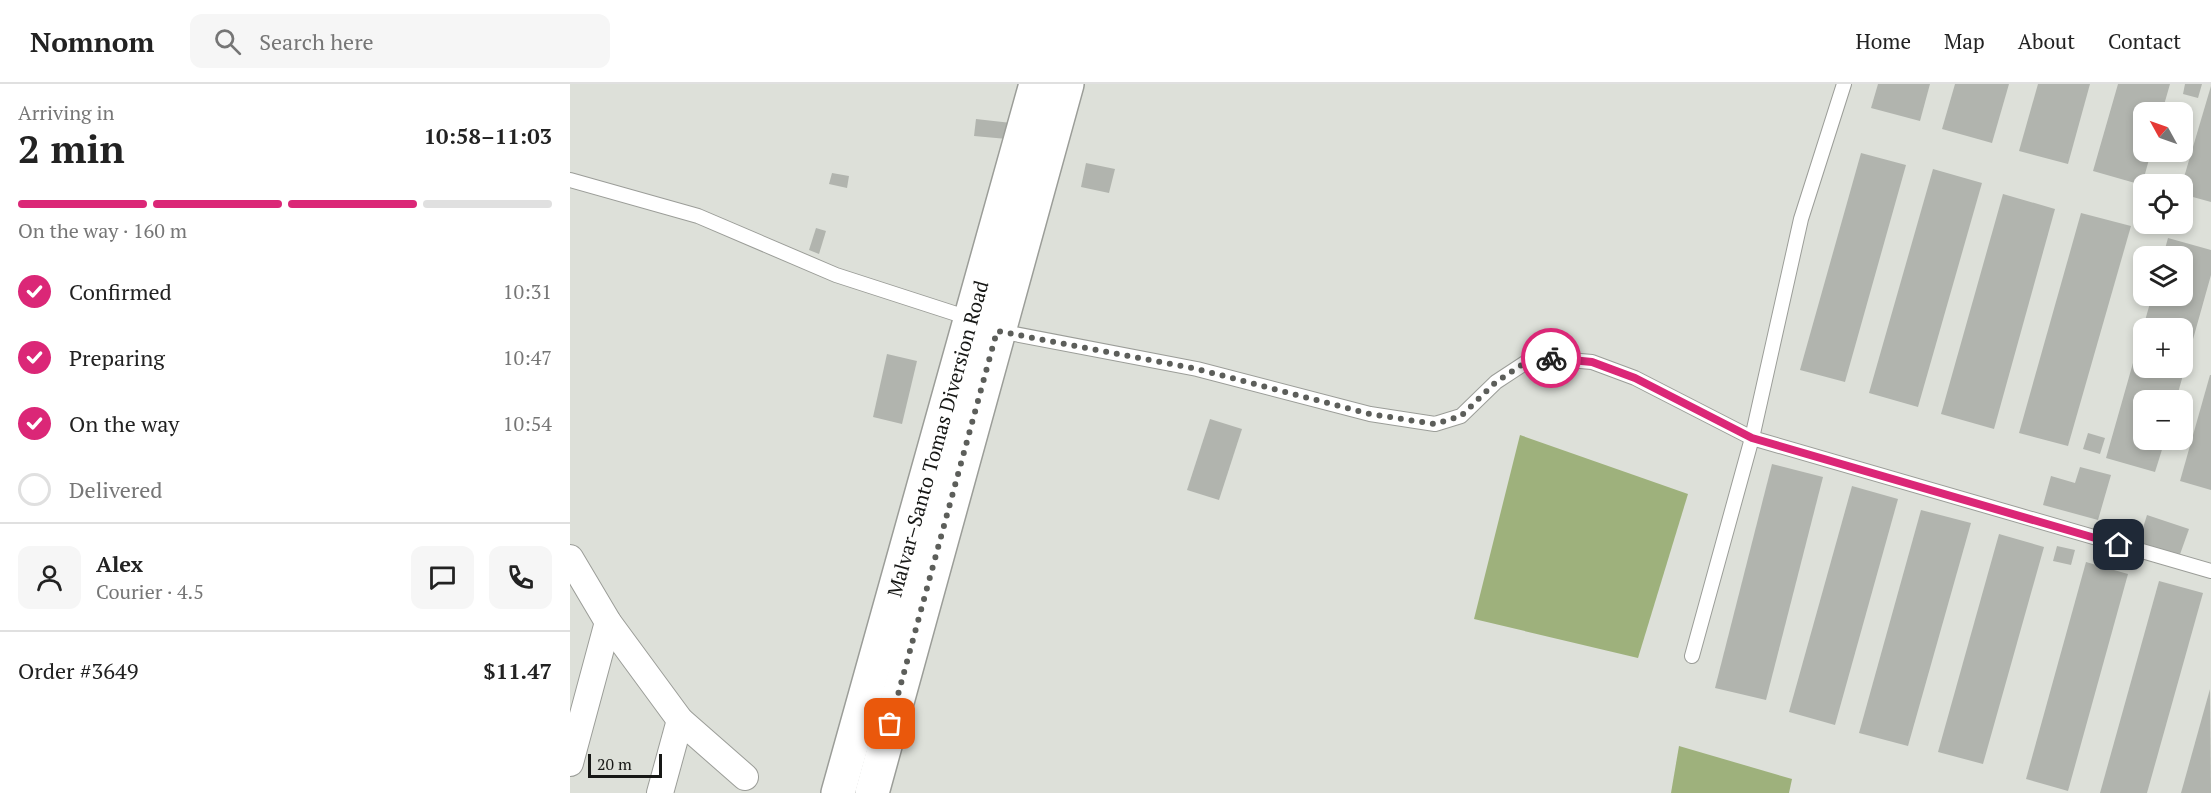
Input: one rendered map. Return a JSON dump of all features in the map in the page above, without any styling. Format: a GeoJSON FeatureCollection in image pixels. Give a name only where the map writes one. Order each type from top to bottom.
{"type":"FeatureCollection","features":[{"type":"Feature","properties":{"kind":"street","name":"Malvar–Santo Tomas Diversion Road"},"geometry":{"type":"LineString","coordinates":[[872,793],[984,325],[1036,84]]}},
{"type":"Feature","properties":{"kind":"street","name":"Malvar–Santo Tomas Diversion Road"},"geometry":{"type":"LineString","coordinates":[[838,793],[984,325],[1067,84]]}},
{"type":"Feature","properties":{"kind":"street"},"geometry":{"type":"LineString","coordinates":[[570,558],[608,622],[680,720],[745,777]]}},
{"type":"Feature","properties":{"kind":"street"},"geometry":{"type":"LineString","coordinates":[[570,763],[608,622]]}},
{"type":"Feature","properties":{"kind":"street"},"geometry":{"type":"LineString","coordinates":[[660,793],[680,720]]}},
{"type":"Feature","properties":{"kind":"lane"},"geometry":{"type":"LineString","coordinates":[[1692,656],[1752,438],[1801,219],[1844,84]]}},
{"type":"Feature","properties":{"kind":"lane"},"geometry":{"type":"LineString","coordinates":[[570,180],[698,216],[836,275],[984,325],[1197,369],[1370,414],[1435,424],[1461,416],[1496,382],[1534,357],[1592,362],[1635,378],[1752,438],[2211,571]]}},
{"type":"Feature","properties":{"kind":"shaded area"},"geometry":{"type":"Polygon","coordinates":[[[1520,435],[1688,494],[1638,658],[1474,619],[1520,435]]]}},
{"type":"Feature","properties":{"kind":"shaded area"},"geometry":{"type":"Polygon","coordinates":[[[1679,746],[1792,779],[1789,793],[1671,793],[1679,746]]]}},
{"type":"Feature","properties":{"kind":"building"},"geometry":{"type":"Polygon","coordinates":[[[1878,84],[1930,84],[1920,121],[1871,108],[1878,84]]]}},
{"type":"Feature","properties":{"kind":"building"},"geometry":{"type":"Polygon","coordinates":[[[1955,84],[2009,84],[1992,143],[1942,129],[1955,84]]]}},
{"type":"Feature","properties":{"kind":"building"},"geometry":{"type":"Polygon","coordinates":[[[2038,84],[2090,84],[2068,164],[2019,151],[2038,84]]]}},
{"type":"Feature","properties":{"kind":"building"},"geometry":{"type":"Polygon","coordinates":[[[2118,84],[2170,84],[2165,102],[2133,102],[2133,162],[2148,162],[2145,174],[2133,174],[2133,182],[2093,171],[2118,84]]]}},
{"type":"Feature","properties":{"kind":"building"},"geometry":{"type":"Polygon","coordinates":[[[2185,84],[2202,84],[2198,98],[2183,94],[2185,84]]]}},
{"type":"Feature","properties":{"kind":"building"},"geometry":{"type":"Polygon","coordinates":[[[2211,86],[2211,202],[2193,197],[2193,174],[2185,174],[2189,162],[2193,162],[2193,147],[2211,86]]]}},
{"type":"Feature","properties":{"kind":"building"},"geometry":{"type":"Polygon","coordinates":[[[976,119],[1020,124],[1018,140],[974,136],[976,119]]]}},
{"type":"Feature","properties":{"kind":"building"},"geometry":{"type":"Polygon","coordinates":[[[1861,153],[1906,165],[1845,382],[1800,370],[1861,153]]]}},
{"type":"Feature","properties":{"kind":"building"},"geometry":{"type":"Polygon","coordinates":[[[1086,163],[1115,169],[1109,193],[1081,187],[1086,163]]]}},
{"type":"Feature","properties":{"kind":"building"},"geometry":{"type":"Polygon","coordinates":[[[1933,169],[1982,183],[1918,407],[1869,393],[1933,169]]]}},
{"type":"Feature","properties":{"kind":"building"},"geometry":{"type":"Polygon","coordinates":[[[832,173],[849,176],[847,188],[829,184],[832,173]]]}},
{"type":"Feature","properties":{"kind":"building"},"geometry":{"type":"Polygon","coordinates":[[[2003,194],[2055,209],[1994,429],[1941,414],[2003,194]]]}},
{"type":"Feature","properties":{"kind":"building"},"geometry":{"type":"Polygon","coordinates":[[[2081,213],[2131,226],[2068,446],[2019,433],[2081,213]]]}},
{"type":"Feature","properties":{"kind":"building"},"geometry":{"type":"Polygon","coordinates":[[[816,228],[826,231],[819,254],[809,250],[816,228]]]}},
{"type":"Feature","properties":{"kind":"building"},"geometry":{"type":"Polygon","coordinates":[[[2168,238],[2211,250],[2211,275],[2193,339],[2193,318],[2146,318],[2149,306],[2193,306],[2193,246],[2166,246],[2168,238]]]}},
{"type":"Feature","properties":{"kind":"building"},"geometry":{"type":"Polygon","coordinates":[[[887,354],[917,361],[902,424],[873,417],[887,354]]]}},
{"type":"Feature","properties":{"kind":"building"},"geometry":{"type":"Polygon","coordinates":[[[2133,363],[2133,378],[2182,378],[2179,390],[2133,390],[2133,450],[2162,450],[2155,472],[2106,458],[2133,363]]]}},
{"type":"Feature","properties":{"kind":"building"},"geometry":{"type":"Polygon","coordinates":[[[2211,375],[2211,490],[2180,481],[2189,450],[2193,450],[2193,435],[2211,375]]]}},
{"type":"Feature","properties":{"kind":"building"},"geometry":{"type":"Polygon","coordinates":[[[1210,419],[1242,429],[1219,500],[1187,490],[1210,419]]]}},
{"type":"Feature","properties":{"kind":"building"},"geometry":{"type":"Polygon","coordinates":[[[2088,433],[2105,438],[2100,454],[2083,449],[2088,433]]]}},
{"type":"Feature","properties":{"kind":"building"},"geometry":{"type":"Polygon","coordinates":[[[1772,464],[1823,477],[1766,700],[1715,688],[1772,464]]]}},
{"type":"Feature","properties":{"kind":"building"},"geometry":{"type":"Polygon","coordinates":[[[2080,467],[2111,475],[2098,520],[2043,505],[2051,476],[2075,483],[2080,467]]]}},
{"type":"Feature","properties":{"kind":"building"},"geometry":{"type":"Polygon","coordinates":[[[1852,486],[1898,499],[1835,725],[1789,712],[1852,486]]]}},
{"type":"Feature","properties":{"kind":"building"},"geometry":{"type":"Polygon","coordinates":[[[1921,510],[1971,523],[1908,746],[1859,733],[1921,510]]]}},
{"type":"Feature","properties":{"kind":"building"},"geometry":{"type":"Polygon","coordinates":[[[2147,515],[2189,529],[2178,560],[2137,547],[2147,515]]]}},
{"type":"Feature","properties":{"kind":"building"},"geometry":{"type":"Polygon","coordinates":[[[1999,534],[2044,547],[1983,764],[1938,752],[1999,534]]]}},
{"type":"Feature","properties":{"kind":"building"},"geometry":{"type":"Polygon","coordinates":[[[2057,546],[2075,550],[2071,565],[2053,561],[2057,546]]]}},
{"type":"Feature","properties":{"kind":"building"},"geometry":{"type":"Polygon","coordinates":[[[2086,562],[2128,574],[2068,791],[2026,779],[2086,562]]]}},
{"type":"Feature","properties":{"kind":"building"},"geometry":{"type":"Polygon","coordinates":[[[2159,581],[2203,593],[2147,793],[2100,793],[2159,581]]]}},
{"type":"Feature","properties":{"kind":"building"},"geometry":{"type":"Polygon","coordinates":[[[2210,689],[2211,793],[2181,793],[2210,689]]]}},
{"type":"Feature","properties":{"kind":"way so far"},"geometry":{"type":"LineString","coordinates":[[890,724],[997,331],[1197,369],[1370,414],[1435,424],[1461,416],[1496,382],[1534,357],[1551,358]]}},
{"type":"Feature","properties":{"kind":"route"},"geometry":{"type":"LineString","coordinates":[[1551,358],[1592,362],[1635,378],[1752,438],[2119,545]]}}]}
